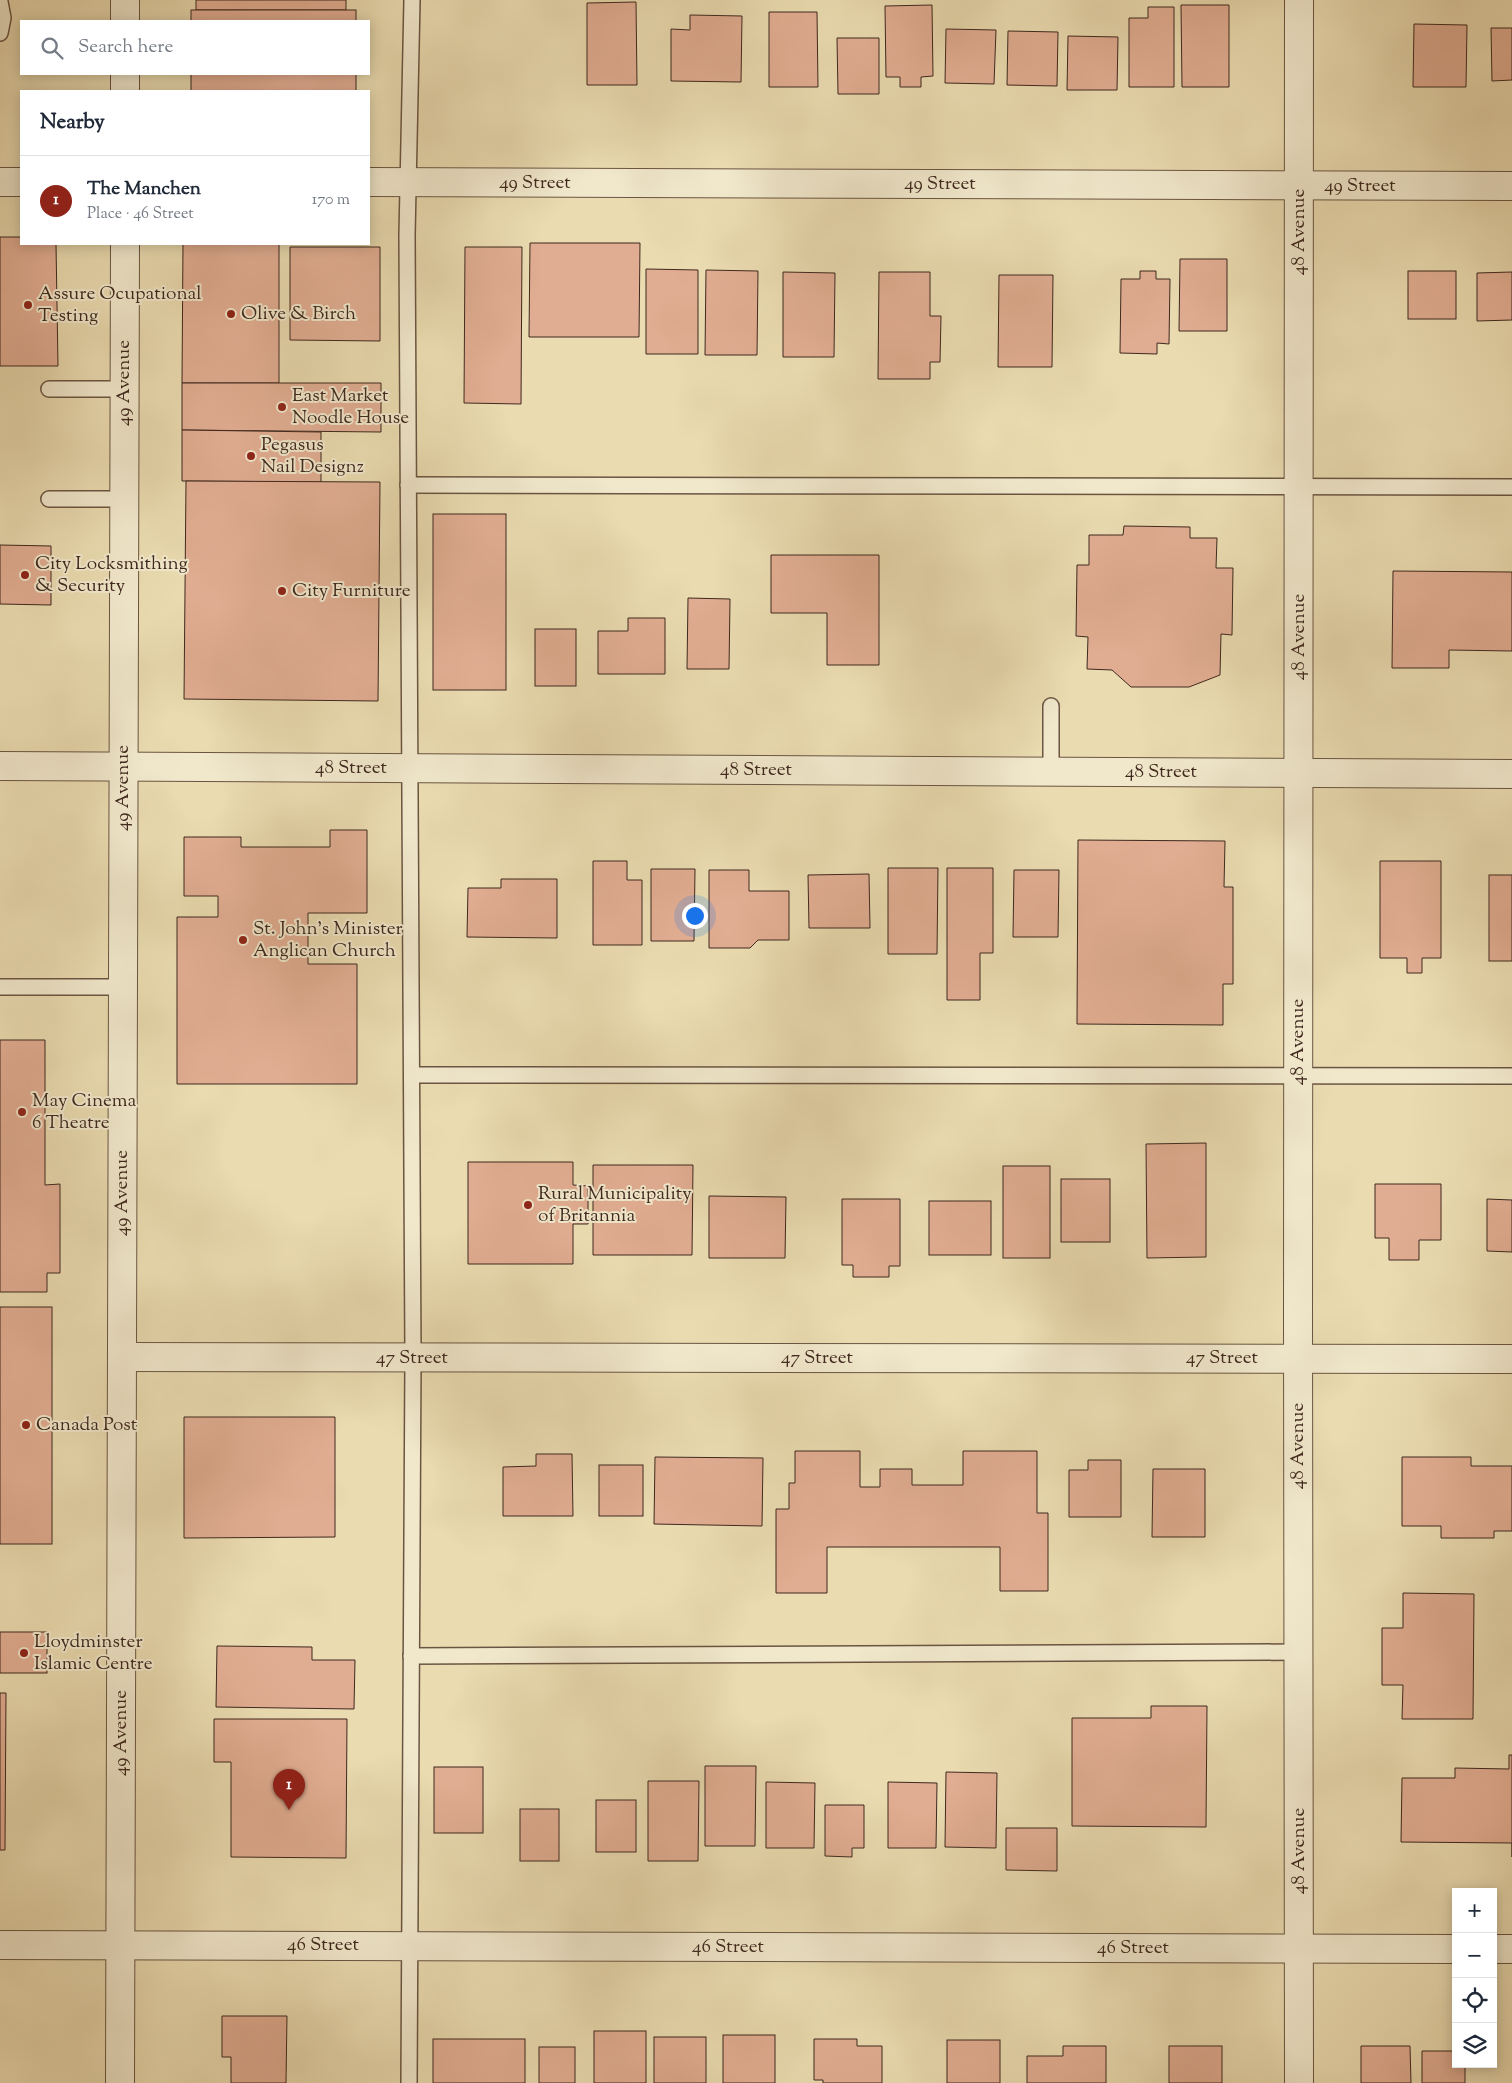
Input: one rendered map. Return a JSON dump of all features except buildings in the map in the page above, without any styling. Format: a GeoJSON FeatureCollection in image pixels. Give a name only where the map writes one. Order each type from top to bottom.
{"type":"FeatureCollection","features":[{"type":"Feature","properties":{"kind":"street"},"geometry":{"type":"LineString","coordinates":[[125,0],[125,20]]}},
{"type":"Feature","properties":{"kind":"street","name":"48 Avenue"},"geometry":{"type":"LineString","coordinates":[[1299,2083],[1298,773],[1300,0]]}},
{"type":"Feature","properties":{"kind":"street"},"geometry":{"type":"LineString","coordinates":[[125,75],[125,90]]}},
{"type":"Feature","properties":{"kind":"street"},"geometry":{"type":"LineString","coordinates":[[0,182],[20,182]]}},
{"type":"Feature","properties":{"kind":"street","name":"49 Street"},"geometry":{"type":"LineString","coordinates":[[370,182],[1512,186]]}},
{"type":"Feature","properties":{"kind":"street","name":"49 Avenue"},"geometry":{"type":"LineString","coordinates":[[120,2083],[125,245]]}},
{"type":"Feature","properties":{"kind":"street","name":"48 Street"},"geometry":{"type":"LineString","coordinates":[[0,766],[1512,774]]}},
{"type":"Feature","properties":{"kind":"street","name":"47 Street"},"geometry":{"type":"LineString","coordinates":[[122,1358],[1512,1359]]}},
{"type":"Feature","properties":{"kind":"street","name":"46 Street"},"geometry":{"type":"LineString","coordinates":[[0,1944],[1452,1949]]}},
{"type":"Feature","properties":{"kind":"street"},"geometry":{"type":"LineString","coordinates":[[1497,1949],[1512,1949]]}},
{"type":"Feature","properties":{"kind":"lane"},"geometry":{"type":"LineString","coordinates":[[409,2083],[413,1358],[408,182],[412,0]]}},
{"type":"Feature","properties":{"kind":"lane"},"geometry":{"type":"LineString","coordinates":[[0,2],[3,18],[0,33]]}},
{"type":"Feature","properties":{"kind":"lane"},"geometry":{"type":"LineString","coordinates":[[49,389],[124,389]]}},
{"type":"Feature","properties":{"kind":"lane"},"geometry":{"type":"LineString","coordinates":[[408,485],[1512,487]]}},
{"type":"Feature","properties":{"kind":"lane"},"geometry":{"type":"LineString","coordinates":[[49,499],[124,499]]}},
{"type":"Feature","properties":{"kind":"lane"},"geometry":{"type":"LineString","coordinates":[[1051,706],[1051,772]]}},
{"type":"Feature","properties":{"kind":"lane"},"geometry":{"type":"LineString","coordinates":[[0,987],[123,987]]}},
{"type":"Feature","properties":{"kind":"lane"},"geometry":{"type":"LineString","coordinates":[[412,1075],[1512,1076]]}},
{"type":"Feature","properties":{"kind":"lane"},"geometry":{"type":"LineString","coordinates":[[411,1656],[1298,1652]]}},
{"type":"Feature","properties":{"kind":"place","name":"Assure Ocupational Testing"},"geometry":{"type":"Point","coordinates":[28,305]}},
{"type":"Feature","properties":{"kind":"place","name":"Olive & Birch"},"geometry":{"type":"Point","coordinates":[231,314]}},
{"type":"Feature","properties":{"kind":"place","name":"East Market Noodle House"},"geometry":{"type":"Point","coordinates":[282,407]}},
{"type":"Feature","properties":{"kind":"place","name":"Pegasus Nail Designz"},"geometry":{"type":"Point","coordinates":[251,456]}},
{"type":"Feature","properties":{"kind":"place","name":"City Locksmithing & Security"},"geometry":{"type":"Point","coordinates":[25,575]}},
{"type":"Feature","properties":{"kind":"place","name":"City Furniture"},"geometry":{"type":"Point","coordinates":[282,591]}},
{"type":"Feature","properties":{"kind":"place","name":"St. John's Minister Anglican Church"},"geometry":{"type":"Point","coordinates":[243,940]}},
{"type":"Feature","properties":{"kind":"place","name":"May Cinema 6 Theatre"},"geometry":{"type":"Point","coordinates":[22,1112]}},
{"type":"Feature","properties":{"kind":"place","name":"Rural Municipality of Britannia"},"geometry":{"type":"Point","coordinates":[528,1205]}},
{"type":"Feature","properties":{"kind":"place","name":"Canada Post"},"geometry":{"type":"Point","coordinates":[26,1425]}},
{"type":"Feature","properties":{"kind":"place","name":"Lloydminster Islamic Centre"},"geometry":{"type":"Point","coordinates":[24,1653]}},
{"type":"Feature","properties":{"kind":"place","name":"The Manchen"},"geometry":{"type":"Point","coordinates":[289,1810]}}]}
